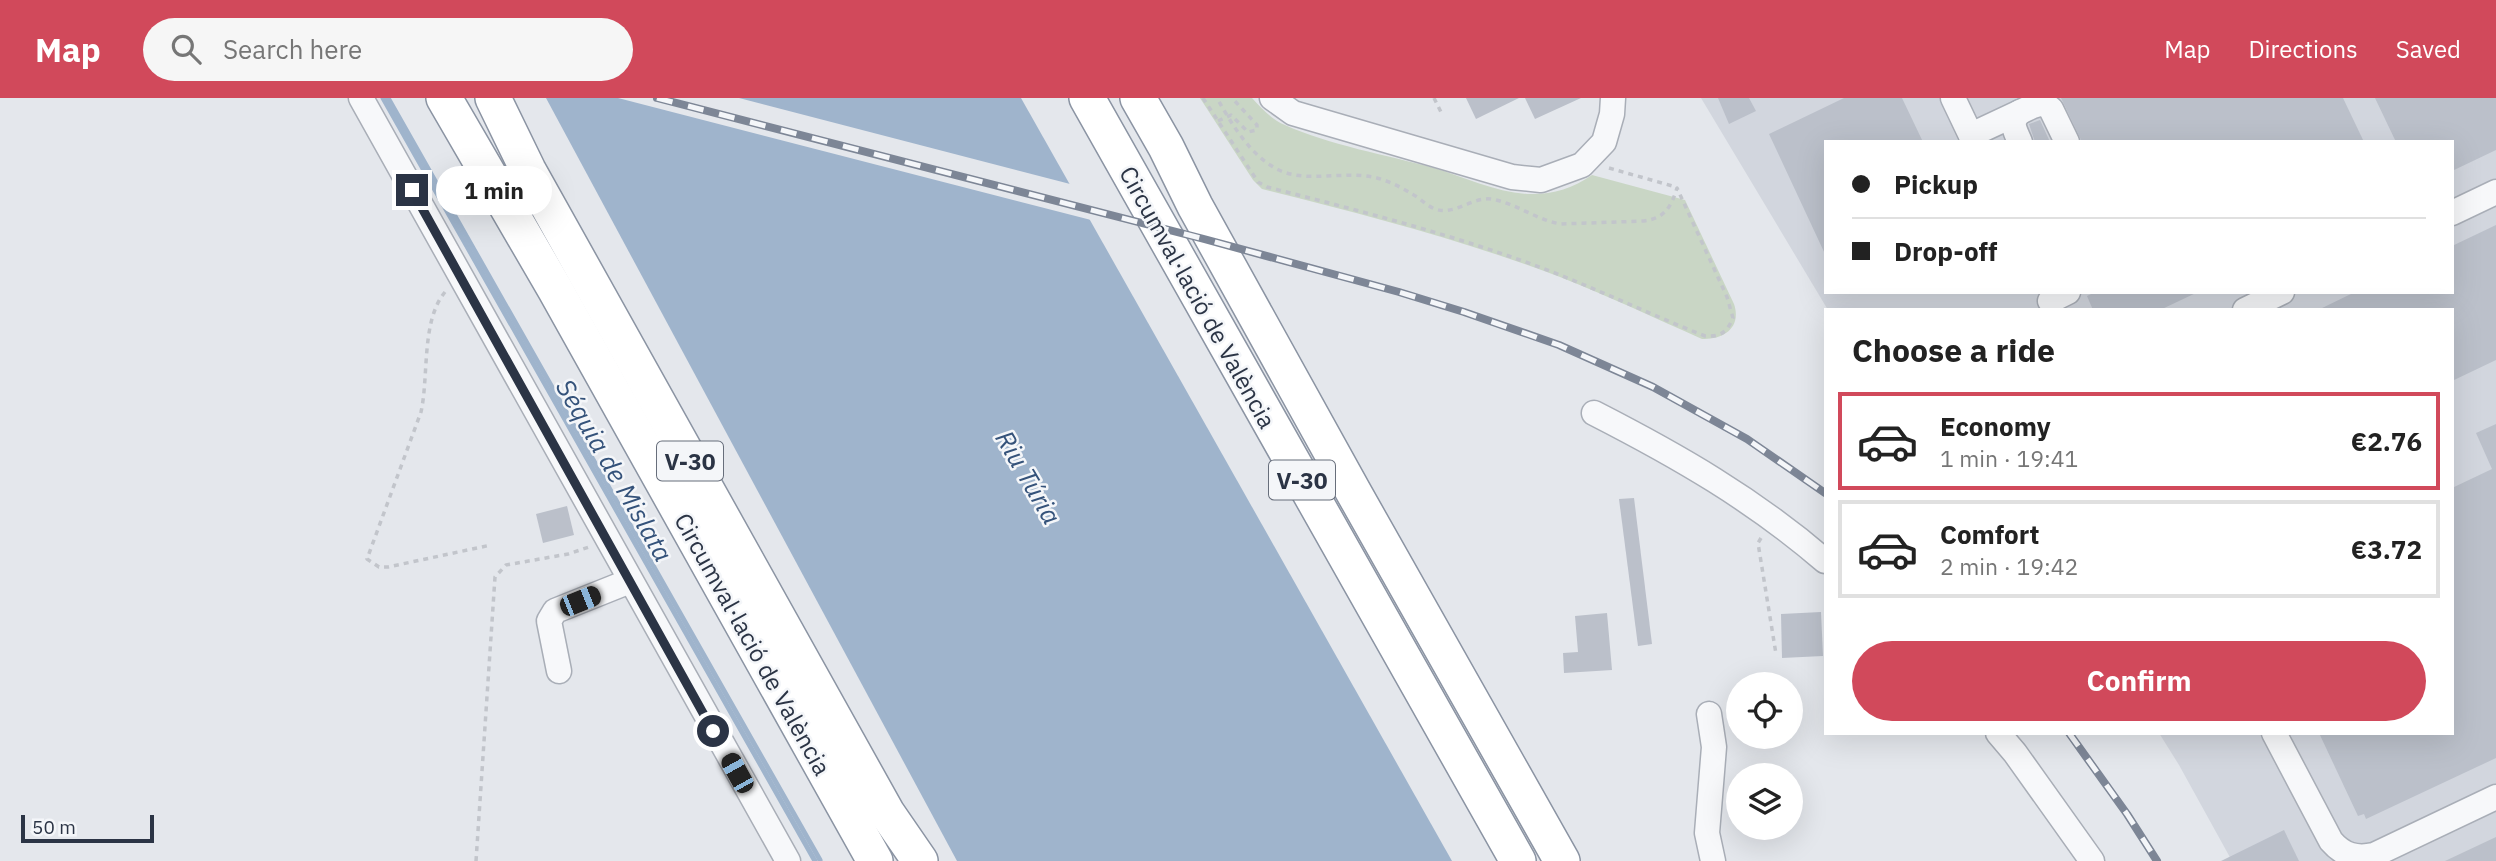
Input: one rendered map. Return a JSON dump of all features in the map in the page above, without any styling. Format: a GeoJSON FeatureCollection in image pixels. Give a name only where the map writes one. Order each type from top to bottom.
{"type":"FeatureCollection","features":[{"type":"Feature","properties":{"kind":"highway","name":"Circumval·lació de València"},"geometry":{"type":"LineString","coordinates":[[444,98],[555,289],[875,861]]}},
{"type":"Feature","properties":{"kind":"highway","name":"Circumval·lació de València"},"geometry":{"type":"LineString","coordinates":[[493,98],[528,170],[887,813],[920,861]]}},
{"type":"Feature","properties":{"kind":"highway","name":"Circumval·lació de València"},"geometry":{"type":"LineString","coordinates":[[1087,98],[1518,861]]}},
{"type":"Feature","properties":{"kind":"highway","name":"Circumval·lació de València"},"geometry":{"type":"LineString","coordinates":[[1138,98],[1354,493],[1562,861]]}},
{"type":"Feature","properties":{"kind":"highway"},"geometry":{"type":"LineString","coordinates":[[887,813],[904,861]]}},
{"type":"Feature","properties":{"kind":"street"},"geometry":{"type":"LineString","coordinates":[[361,98],[788,861]]}},
{"type":"Feature","properties":{"kind":"street"},"geometry":{"type":"LineString","coordinates":[[1272,98],[1293,113],[1512,177],[1541,180],[1589,165],[1604,142],[1614,98]]}},
{"type":"Feature","properties":{"kind":"street"},"geometry":{"type":"LineString","coordinates":[[1953,98],[1973,138],[2038,104],[2048,105],[2066,140]]}},
{"type":"Feature","properties":{"kind":"street"},"geometry":{"type":"LineString","coordinates":[[2019,140],[2013,120],[2020,112]]}},
{"type":"Feature","properties":{"kind":"street"},"geometry":{"type":"LineString","coordinates":[[2454,212],[2496,192]]}},
{"type":"Feature","properties":{"kind":"street"},"geometry":{"type":"LineString","coordinates":[[2247,308],[2279,294]]}},
{"type":"Feature","properties":{"kind":"street"},"geometry":{"type":"LineString","coordinates":[[1594,413],[1678,456],[1774,518],[1824,560]]}},
{"type":"Feature","properties":{"kind":"street"},"geometry":{"type":"LineString","coordinates":[[559,671],[550,621],[555,611],[630,581]]}},
{"type":"Feature","properties":{"kind":"street"},"geometry":{"type":"LineString","coordinates":[[1709,714],[1714,747],[1707,833],[1713,861]]}},
{"type":"Feature","properties":{"kind":"street"},"geometry":{"type":"LineString","coordinates":[[1999,735],[2092,861]]}},
{"type":"Feature","properties":{"kind":"street"},"geometry":{"type":"LineString","coordinates":[[2275,735],[2331,841],[2340,851],[2351,856],[2364,859],[2374,855],[2496,797]]}},
{"type":"Feature","properties":{"kind":"path"},"geometry":{"type":"LineString","coordinates":[[1203,98],[1258,182],[1267,187],[1430,231],[1520,260],[1605,293],[1705,337],[1715,337],[1723,334],[1729,327],[1733,318],[1732,310],[1676,188]]}},
{"type":"Feature","properties":{"kind":"path"},"geometry":{"type":"LineString","coordinates":[[1217,98],[1255,154],[1280,171],[1303,176],[1357,174],[1377,178],[1411,193],[1433,208],[1447,212],[1490,199],[1511,205],[1536,218],[1561,224],[1656,219],[1672,204],[1676,188]]}},
{"type":"Feature","properties":{"kind":"path"},"geometry":{"type":"LineString","coordinates":[[1228,115],[1248,132],[1257,130],[1257,125],[1232,98]]}},
{"type":"Feature","properties":{"kind":"path"},"geometry":{"type":"LineString","coordinates":[[1434,98],[1441,112]]}},
{"type":"Feature","properties":{"kind":"path"},"geometry":{"type":"LineString","coordinates":[[1218,121],[1228,115]]}},
{"type":"Feature","properties":{"kind":"path"},"geometry":{"type":"LineString","coordinates":[[1589,165],[1676,188]]}},
{"type":"Feature","properties":{"kind":"path"},"geometry":{"type":"LineString","coordinates":[[464,282],[447,289],[435,303],[421,412],[367,559],[379,566],[388,566],[491,545]]}},
{"type":"Feature","properties":{"kind":"path"},"geometry":{"type":"LineString","coordinates":[[1774,518],[1758,543],[1776,654]]}},
{"type":"Feature","properties":{"kind":"path"},"geometry":{"type":"LineString","coordinates":[[476,861],[495,577],[506,565],[568,554],[607,541]]}},
{"type":"Feature","properties":{"kind":"shaded area"},"geometry":{"type":"Polygon","coordinates":[[[1701,98],[2496,98],[2496,861],[2232,861],[2160,735],[2454,735],[2454,308],[1827,308],[1701,98]]]}},
{"type":"Feature","properties":{"kind":"green space"},"geometry":{"type":"Polygon","coordinates":[[[1200,98],[1252,98],[1275,120],[1302,132],[1503,190],[1527,194],[1553,192],[1577,184],[1592,175],[1685,200],[1734,304],[1736,312],[1733,326],[1723,335],[1702,339],[1560,277],[1487,251],[1262,189],[1253,180],[1200,98]]]}},
{"type":"Feature","properties":{"kind":"water","name":"Riu Túria"},"geometry":{"type":"Polygon","coordinates":[[[546,98],[1021,98],[1452,861],[957,861],[546,98]]]}},
{"type":"Feature","properties":{"kind":"pier"},"geometry":{"type":"Polygon","coordinates":[[[618,98],[739,98],[1074,185],[1095,221],[618,98]]]}},
{"type":"Feature","properties":{"kind":"building"},"geometry":{"type":"Polygon","coordinates":[[[1466,98],[1519,98],[1476,119],[1466,98]]]}},
{"type":"Feature","properties":{"kind":"building"},"geometry":{"type":"Polygon","coordinates":[[[1525,98],[1581,98],[1535,119],[1525,98]]]}},
{"type":"Feature","properties":{"kind":"building"},"geometry":{"type":"Polygon","coordinates":[[[1718,98],[1749,98],[1756,111],[1729,124],[1718,98]]]}},
{"type":"Feature","properties":{"kind":"building"},"geometry":{"type":"Polygon","coordinates":[[[1844,98],[1902,98],[1922,140],[1824,140],[1824,252],[1769,134],[1844,98]]]}},
{"type":"Feature","properties":{"kind":"building"},"geometry":{"type":"Polygon","coordinates":[[[2061,98],[2343,98],[2363,140],[2081,140],[2061,98]]]}},
{"type":"Feature","properties":{"kind":"building"},"geometry":{"type":"Polygon","coordinates":[[[2375,98],[2496,98],[2496,150],[2454,170],[2454,140],[2395,140],[2375,98]]]}},
{"type":"Feature","properties":{"kind":"building"},"geometry":{"type":"Polygon","coordinates":[[[2040,120],[2049,140],[2034,140],[2029,124],[2040,120]]]}},
{"type":"Feature","properties":{"kind":"building"},"geometry":{"type":"Polygon","coordinates":[[[2496,225],[2496,360],[2454,380],[2454,308],[2322,308],[2351,294],[2454,294],[2454,245],[2496,225]]]}},
{"type":"Feature","properties":{"kind":"building"},"geometry":{"type":"Polygon","coordinates":[[[2194,294],[2164,308],[2092,308],[2087,296],[2194,294]]]}},
{"type":"Feature","properties":{"kind":"building"},"geometry":{"type":"Polygon","coordinates":[[[2496,424],[2496,758],[2366,819],[2364,814],[2358,816],[2320,735],[2454,735],[2454,487],[2492,469],[2476,433],[2496,424]]]}},
{"type":"Feature","properties":{"kind":"building"},"geometry":{"type":"Polygon","coordinates":[[[1634,498],[1652,644],[1638,646],[1619,499],[1634,498]]]}},
{"type":"Feature","properties":{"kind":"building"},"geometry":{"type":"Polygon","coordinates":[[[567,506],[574,535],[543,543],[536,514],[567,506]]]}},
{"type":"Feature","properties":{"kind":"building"},"geometry":{"type":"Polygon","coordinates":[[[1821,612],[1823,656],[1782,658],[1781,614],[1821,612]]]}},
{"type":"Feature","properties":{"kind":"building"},"geometry":{"type":"Polygon","coordinates":[[[1607,613],[1612,670],[1564,673],[1563,653],[1578,652],[1575,616],[1607,613]]]}},
{"type":"Feature","properties":{"kind":"building"},"geometry":{"type":"Polygon","coordinates":[[[2284,830],[2299,861],[2221,861],[2284,830]]]}},
{"type":"Feature","properties":{"kind":"building"},"geometry":{"type":"Polygon","coordinates":[[[2496,837],[2496,861],[2445,861],[2496,837]]]}},
{"type":"Feature","properties":{"kind":"waterway","name":"Séquia de Mislata"},"geometry":{"type":"LineString","coordinates":[[383,98],[815,861]]}},
{"type":"Feature","properties":{"kind":"waterway"},"geometry":{"type":"LineString","coordinates":[[388,98],[820,860]]}},
{"type":"Feature","properties":{"kind":"railway"},"geometry":{"type":"LineString","coordinates":[[657,98],[1204,239],[1464,312],[1559,345],[1653,387],[1747,439],[1824,492]]}},
{"type":"Feature","properties":{"kind":"railway"},"geometry":{"type":"LineString","coordinates":[[2070,735],[2157,861]]}},
{"type":"Feature","properties":{"kind":"route"},"geometry":{"type":"LineString","coordinates":[[412,190],[713,731]]}}]}
